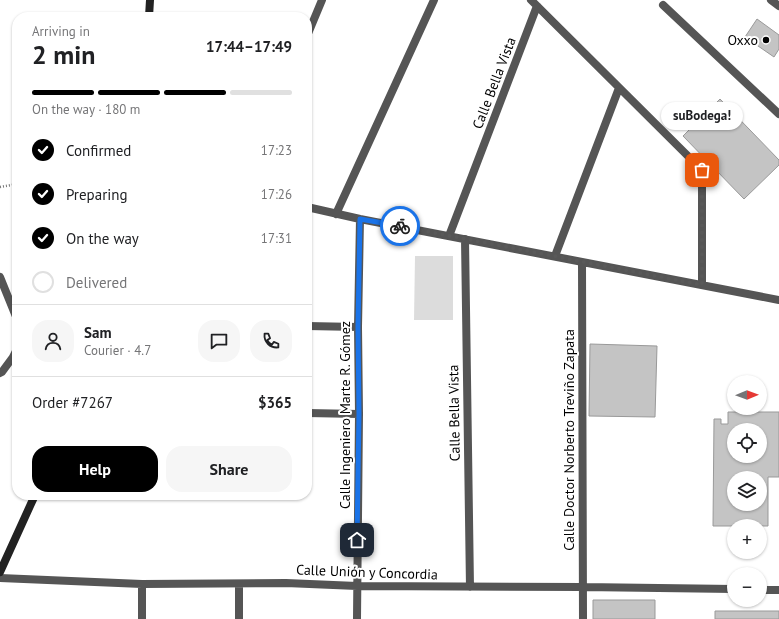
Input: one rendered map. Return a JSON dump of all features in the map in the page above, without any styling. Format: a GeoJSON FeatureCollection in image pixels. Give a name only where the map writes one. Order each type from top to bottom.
{"type":"FeatureCollection","features":[{"type":"Feature","properties":{"kind":"street"},"geometry":{"type":"LineString","coordinates":[[149,12],[150,0]]}},
{"type":"Feature","properties":{"kind":"street"},"geometry":{"type":"LineString","coordinates":[[312,24],[322,0]]}},
{"type":"Feature","properties":{"kind":"street"},"geometry":{"type":"LineString","coordinates":[[336,214],[434,0]]}},
{"type":"Feature","properties":{"kind":"street"},"geometry":{"type":"LineString","coordinates":[[531,0],[702,170],[702,285]]}},
{"type":"Feature","properties":{"kind":"street"},"geometry":{"type":"LineString","coordinates":[[771,0],[779,6]]}},
{"type":"Feature","properties":{"kind":"street"},"geometry":{"type":"LineString","coordinates":[[663,5],[779,114]]}},
{"type":"Feature","properties":{"kind":"street","name":"Calle Bella Vista"},"geometry":{"type":"LineString","coordinates":[[449,236],[537,6]]}},
{"type":"Feature","properties":{"kind":"street"},"geometry":{"type":"LineString","coordinates":[[555,256],[619,88]]}},
{"type":"Feature","properties":{"kind":"street"},"geometry":{"type":"LineString","coordinates":[[312,208],[360,219],[779,300]]}},
{"type":"Feature","properties":{"kind":"street","name":"Calle Ingeniero Marte R. Gómez"},"geometry":{"type":"LineString","coordinates":[[357,619],[360,219]]}},
{"type":"Feature","properties":{"kind":"street","name":"Calle Bella Vista"},"geometry":{"type":"LineString","coordinates":[[465,239],[470,587]]}},
{"type":"Feature","properties":{"kind":"street","name":"Calle Doctor Norberto Treviño Zapata"},"geometry":{"type":"LineString","coordinates":[[582,262],[583,619]]}},
{"type":"Feature","properties":{"kind":"street"},"geometry":{"type":"LineString","coordinates":[[0,277],[12,307]]}},
{"type":"Feature","properties":{"kind":"street"},"geometry":{"type":"LineString","coordinates":[[312,326],[358,327]]}},
{"type":"Feature","properties":{"kind":"street"},"geometry":{"type":"LineString","coordinates":[[0,373],[12,358]]}},
{"type":"Feature","properties":{"kind":"street"},"geometry":{"type":"LineString","coordinates":[[312,413],[359,414]]}},
{"type":"Feature","properties":{"kind":"street"},"geometry":{"type":"LineString","coordinates":[[0,572],[33,500]]}},
{"type":"Feature","properties":{"kind":"street","name":"Calle Unión y Concordia"},"geometry":{"type":"LineString","coordinates":[[0,578],[142,584],[286,583],[357,586],[727,589]]}},
{"type":"Feature","properties":{"kind":"street"},"geometry":{"type":"LineString","coordinates":[[142,584],[142,619]]}},
{"type":"Feature","properties":{"kind":"street"},"geometry":{"type":"LineString","coordinates":[[239,584],[239,619]]}},
{"type":"Feature","properties":{"kind":"street"},"geometry":{"type":"LineString","coordinates":[[767,590],[779,590]]}},
{"type":"Feature","properties":{"kind":"path"},"geometry":{"type":"LineString","coordinates":[[0,187],[12,185]]}},
{"type":"Feature","properties":{"kind":"shaded area"},"geometry":{"type":"Polygon","coordinates":[[[415,256],[453,256],[453,320],[414,320],[415,256]]]}},
{"type":"Feature","properties":{"kind":"building"},"geometry":{"type":"Polygon","coordinates":[[[757,19],[779,35],[779,49],[774,57],[745,37],[757,19]]]}},
{"type":"Feature","properties":{"kind":"building"},"geometry":{"type":"Polygon","coordinates":[[[720,99],[779,160],[779,165],[744,199],[683,136],[720,99]]]}},
{"type":"Feature","properties":{"kind":"building"},"geometry":{"type":"Polygon","coordinates":[[[590,344],[657,346],[655,417],[589,416],[590,344]]]}},
{"type":"Feature","properties":{"kind":"building"},"geometry":{"type":"Polygon","coordinates":[[[767,412],[779,412],[779,477],[768,477],[768,526],[767,519],[727,519],[727,526],[713,526],[714,419],[721,419],[721,424],[727,424],[727,463],[767,463],[767,423],[728,423],[728,415],[767,415],[767,412]]]}},
{"type":"Feature","properties":{"kind":"building"},"geometry":{"type":"Polygon","coordinates":[[[593,600],[655,600],[655,619],[593,619],[593,600]]]}},
{"type":"Feature","properties":{"kind":"building"},"geometry":{"type":"Polygon","coordinates":[[[715,611],[779,611],[779,619],[715,619],[715,611]]]}},
{"type":"Feature","properties":{"kind":"way so far"},"geometry":{"type":"LineString","coordinates":[[400,226],[702,285],[702,170]]}},
{"type":"Feature","properties":{"kind":"place","name":"Oxxo"},"geometry":{"type":"Point","coordinates":[766,40]}},
{"type":"Feature","properties":{"kind":"place","name":"suBodega!"},"geometry":{"type":"Point","coordinates":[702,170]}},
{"type":"Feature","properties":{"kind":"route"},"geometry":{"type":"LineString","coordinates":[[357,540],[360,219],[400,226]]}}]}
